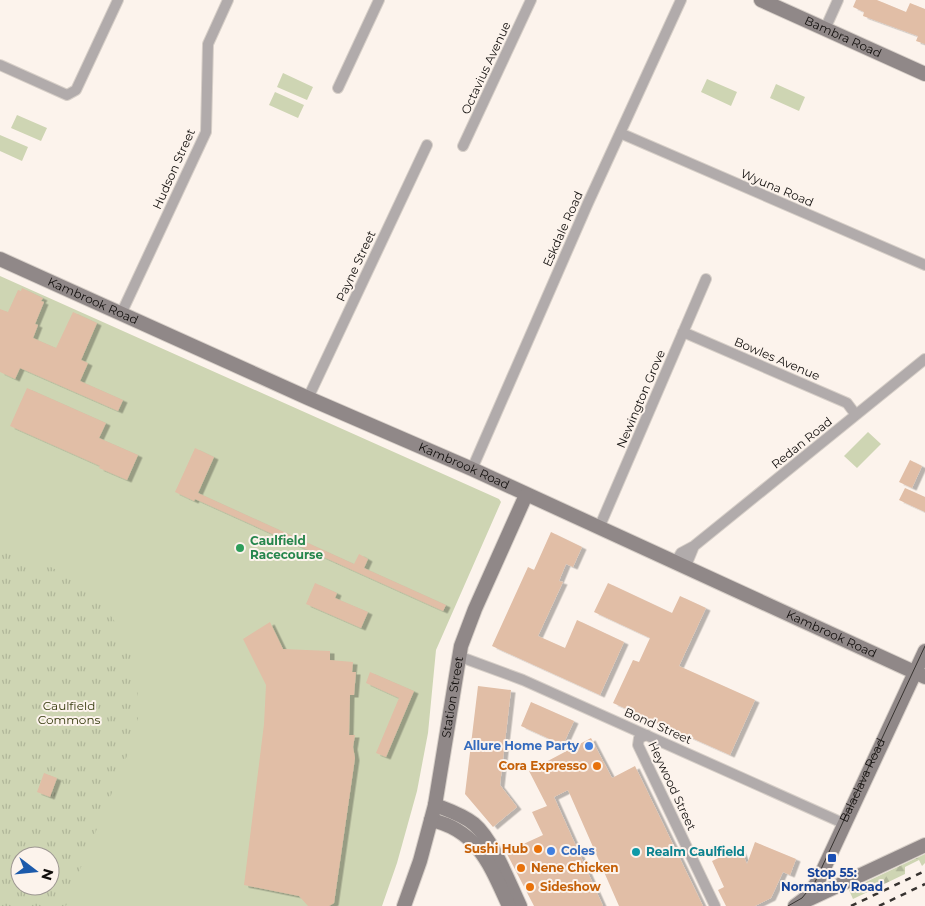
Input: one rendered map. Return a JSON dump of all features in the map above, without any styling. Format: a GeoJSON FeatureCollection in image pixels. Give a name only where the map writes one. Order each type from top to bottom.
{"type":"FeatureCollection","features":[{"type":"Feature","properties":{"kind":"street"},"geometry":{"type":"LineString","coordinates":[[0,65],[67,95],[76,90],[118,0]]}},
{"type":"Feature","properties":{"kind":"street","name":"Hudson Street"},"geometry":{"type":"LineString","coordinates":[[121,314],[206,132],[208,44],[228,0]]}},
{"type":"Feature","properties":{"kind":"street"},"geometry":{"type":"LineString","coordinates":[[338,88],[379,0]]}},
{"type":"Feature","properties":{"kind":"street","name":"Octavius Avenue"},"geometry":{"type":"LineString","coordinates":[[463,146],[531,0]]}},
{"type":"Feature","properties":{"kind":"street","name":"Eskdale Road"},"geometry":{"type":"LineString","coordinates":[[472,469],[620,133],[681,0]]}},
{"type":"Feature","properties":{"kind":"street","name":"Bambra Road"},"geometry":{"type":"LineString","coordinates":[[761,0],[925,74]]}},
{"type":"Feature","properties":{"kind":"street"},"geometry":{"type":"LineString","coordinates":[[825,29],[838,0]]}},
{"type":"Feature","properties":{"kind":"street","name":"Wyuna Road"},"geometry":{"type":"LineString","coordinates":[[620,133],[925,265]]}},
{"type":"Feature","properties":{"kind":"street","name":"Payne Street"},"geometry":{"type":"LineString","coordinates":[[308,398],[427,145]]}},
{"type":"Feature","properties":{"kind":"street","name":"Kambrook Road"},"geometry":{"type":"LineString","coordinates":[[0,259],[308,398],[472,469],[920,675]]}},
{"type":"Feature","properties":{"kind":"street","name":"Newington Grove"},"geometry":{"type":"LineString","coordinates":[[599,528],[706,279]]}},
{"type":"Feature","properties":{"kind":"street","name":"Bowles Avenue"},"geometry":{"type":"LineString","coordinates":[[683,332],[847,403],[856,415]]}},
{"type":"Feature","properties":{"kind":"street","name":"Redan Road"},"geometry":{"type":"LineString","coordinates":[[680,566],[681,553],[694,546],[925,360]]}},
{"type":"Feature","properties":{"kind":"street","name":"Station Street"},"geometry":{"type":"LineString","coordinates":[[404,906],[420,861],[435,805],[448,733],[458,656],[464,636],[526,495]]}},
{"type":"Feature","properties":{"kind":"street","name":"Balaclava Road"},"geometry":{"type":"LineString","coordinates":[[796,906],[804,901],[814,888],[920,675],[925,651]]}},
{"type":"Feature","properties":{"kind":"street","name":"Bond Street"},"geometry":{"type":"LineString","coordinates":[[458,656],[523,680],[595,711],[845,824]]}},
{"type":"Feature","properties":{"kind":"street","name":"Heywood Street"},"geometry":{"type":"LineString","coordinates":[[647,735],[640,738],[638,745],[715,906]]}},
{"type":"Feature","properties":{"kind":"street"},"geometry":{"type":"LineString","coordinates":[[435,805],[464,818],[478,828],[489,844],[520,906]]}},
{"type":"Feature","properties":{"kind":"street"},"geometry":{"type":"LineString","coordinates":[[431,820],[456,828],[477,846],[487,860],[509,906]]}},
{"type":"Feature","properties":{"kind":"street"},"geometry":{"type":"LineString","coordinates":[[796,906],[925,845]]}},
{"type":"Feature","properties":{"kind":"green space"},"geometry":{"type":"Polygon","coordinates":[[[283,73],[313,87],[307,100],[277,87],[283,73]]]}},
{"type":"Feature","properties":{"kind":"green space"},"geometry":{"type":"Polygon","coordinates":[[[707,79],[737,92],[731,106],[701,92],[707,79]]]}},
{"type":"Feature","properties":{"kind":"green space"},"geometry":{"type":"Polygon","coordinates":[[[776,84],[805,97],[799,111],[770,98],[776,84]]]}},
{"type":"Feature","properties":{"kind":"green space"},"geometry":{"type":"Polygon","coordinates":[[[275,92],[304,105],[298,118],[269,105],[275,92]]]}},
{"type":"Feature","properties":{"kind":"green space"},"geometry":{"type":"Polygon","coordinates":[[[17,115],[47,128],[41,141],[11,128],[17,115]]]}},
{"type":"Feature","properties":{"kind":"green space"},"geometry":{"type":"Polygon","coordinates":[[[0,135],[28,147],[22,161],[0,151],[0,135]]]}},
{"type":"Feature","properties":{"kind":"green space","name":"Caulfield Racecourse"},"geometry":{"type":"Polygon","coordinates":[[[0,276],[499,499],[501,502],[436,650],[428,733],[417,791],[397,863],[382,906],[0,906],[0,276]]]}},
{"type":"Feature","properties":{"kind":"green space"},"geometry":{"type":"Polygon","coordinates":[[[868,432],[881,444],[857,468],[844,456],[868,432]]]}},
{"type":"Feature","properties":{"kind":"green space","name":"Caulfield Commons"},"geometry":{"type":"Polygon","coordinates":[[[0,550],[25,557],[56,570],[95,597],[118,626],[126,643],[136,679],[138,719],[133,738],[66,906],[0,906],[0,550]]]}},
{"type":"Feature","properties":{"kind":"green space"},"geometry":{"type":"Polygon","coordinates":[[[925,854],[925,863],[922,866],[919,860],[905,867],[905,874],[853,899],[849,890],[925,854]]]}},
{"type":"Feature","properties":{"kind":"building"},"geometry":{"type":"Polygon","coordinates":[[[856,0],[877,0],[906,12],[910,3],[925,9],[925,44],[916,41],[918,36],[863,16],[864,12],[853,7],[856,0]]]}},
{"type":"Feature","properties":{"kind":"building"},"geometry":{"type":"Polygon","coordinates":[[[22,288],[43,298],[41,301],[44,302],[35,324],[38,325],[33,338],[56,348],[73,312],[97,323],[81,360],[88,363],[80,381],[123,400],[118,411],[20,368],[15,379],[0,372],[0,309],[8,312],[18,290],[21,291],[22,288]]]}},
{"type":"Feature","properties":{"kind":"building"},"geometry":{"type":"Polygon","coordinates":[[[27,388],[106,423],[99,438],[138,455],[127,480],[10,426],[27,388]]]}},
{"type":"Feature","properties":{"kind":"building"},"geometry":{"type":"Polygon","coordinates":[[[195,448],[214,457],[198,493],[354,564],[359,554],[368,559],[364,568],[446,605],[443,611],[195,499],[194,501],[175,492],[195,448]]]}},
{"type":"Feature","properties":{"kind":"building"},"geometry":{"type":"Polygon","coordinates":[[[910,460],[922,466],[912,488],[899,482],[910,460]]]}},
{"type":"Feature","properties":{"kind":"building"},"geometry":{"type":"Polygon","coordinates":[[[905,488],[925,497],[925,512],[899,500],[905,488]]]}},
{"type":"Feature","properties":{"kind":"building"},"geometry":{"type":"Polygon","coordinates":[[[551,532],[582,547],[573,567],[566,564],[559,581],[563,582],[538,636],[565,648],[577,620],[624,642],[600,695],[492,646],[528,567],[534,570],[551,532]]]}},
{"type":"Feature","properties":{"kind":"building"},"geometry":{"type":"Polygon","coordinates":[[[315,583],[337,593],[335,598],[368,612],[361,628],[306,604],[315,583]]]}},
{"type":"Feature","properties":{"kind":"building"},"geometry":{"type":"Polygon","coordinates":[[[608,583],[672,613],[680,596],[706,608],[679,666],[755,700],[730,755],[613,703],[633,660],[639,662],[650,638],[594,612],[608,583]]]}},
{"type":"Feature","properties":{"kind":"building"},"geometry":{"type":"Polygon","coordinates":[[[270,622],[283,649],[330,651],[330,660],[353,662],[352,672],[356,672],[354,695],[350,695],[349,735],[355,735],[353,747],[355,758],[334,903],[329,906],[308,906],[299,896],[244,885],[264,724],[266,685],[243,639],[270,622]]]}},
{"type":"Feature","properties":{"kind":"building"},"geometry":{"type":"Polygon","coordinates":[[[370,672],[414,691],[386,757],[376,753],[399,698],[366,683],[370,672]]]}},
{"type":"Feature","properties":{"kind":"building"},"geometry":{"type":"Polygon","coordinates":[[[478,686],[511,690],[500,785],[517,807],[493,827],[465,794],[478,686]]]}},
{"type":"Feature","properties":{"kind":"building"},"geometry":{"type":"Polygon","coordinates":[[[531,702],[574,721],[563,745],[521,726],[531,702]]]}},
{"type":"Feature","properties":{"kind":"building"},"geometry":{"type":"Polygon","coordinates":[[[591,738],[612,778],[635,766],[703,906],[619,906],[568,790],[554,797],[603,906],[534,906],[506,852],[543,835],[532,812],[547,806],[529,771],[591,738]]]}},
{"type":"Feature","properties":{"kind":"building"},"geometry":{"type":"Polygon","coordinates":[[[44,773],[57,778],[50,797],[37,792],[44,773]]]}},
{"type":"Feature","properties":{"kind":"building"},"geometry":{"type":"Polygon","coordinates":[[[755,842],[796,859],[790,875],[783,872],[771,898],[755,906],[726,906],[718,890],[724,887],[712,861],[740,848],[747,864],[755,842]]]}},
{"type":"Feature","properties":{"kind":"tram line"},"geometry":{"type":"LineString","coordinates":[[788,906],[802,898],[815,882],[925,646]]}},
{"type":"Feature","properties":{"kind":"railway"},"geometry":{"type":"LineString","coordinates":[[851,906],[925,871]]}},
{"type":"Feature","properties":{"kind":"railway"},"geometry":{"type":"LineString","coordinates":[[879,906],[925,884]]}},
{"type":"Feature","properties":{"kind":"place","name":"Caulfield Racecourse"},"geometry":{"type":"Point","coordinates":[240,548]}},
{"type":"Feature","properties":{"kind":"place","name":"Allure Home Party"},"geometry":{"type":"Point","coordinates":[589,746]}},
{"type":"Feature","properties":{"kind":"place","name":"Cora Expresso"},"geometry":{"type":"Point","coordinates":[597,766]}},
{"type":"Feature","properties":{"kind":"place","name":"Sushi Hub"},"geometry":{"type":"Point","coordinates":[538,849]}},
{"type":"Feature","properties":{"kind":"place","name":"Coles"},"geometry":{"type":"Point","coordinates":[551,851]}},
{"type":"Feature","properties":{"kind":"place","name":"Realm Caulfield"},"geometry":{"type":"Point","coordinates":[636,852]}},
{"type":"Feature","properties":{"kind":"place","name":"Stop 55: Normanby Road"},"geometry":{"type":"Point","coordinates":[832,858]}},
{"type":"Feature","properties":{"kind":"place","name":"Nene Chicken"},"geometry":{"type":"Point","coordinates":[521,868]}},
{"type":"Feature","properties":{"kind":"place","name":"Sideshow"},"geometry":{"type":"Point","coordinates":[530,887]}}]}
